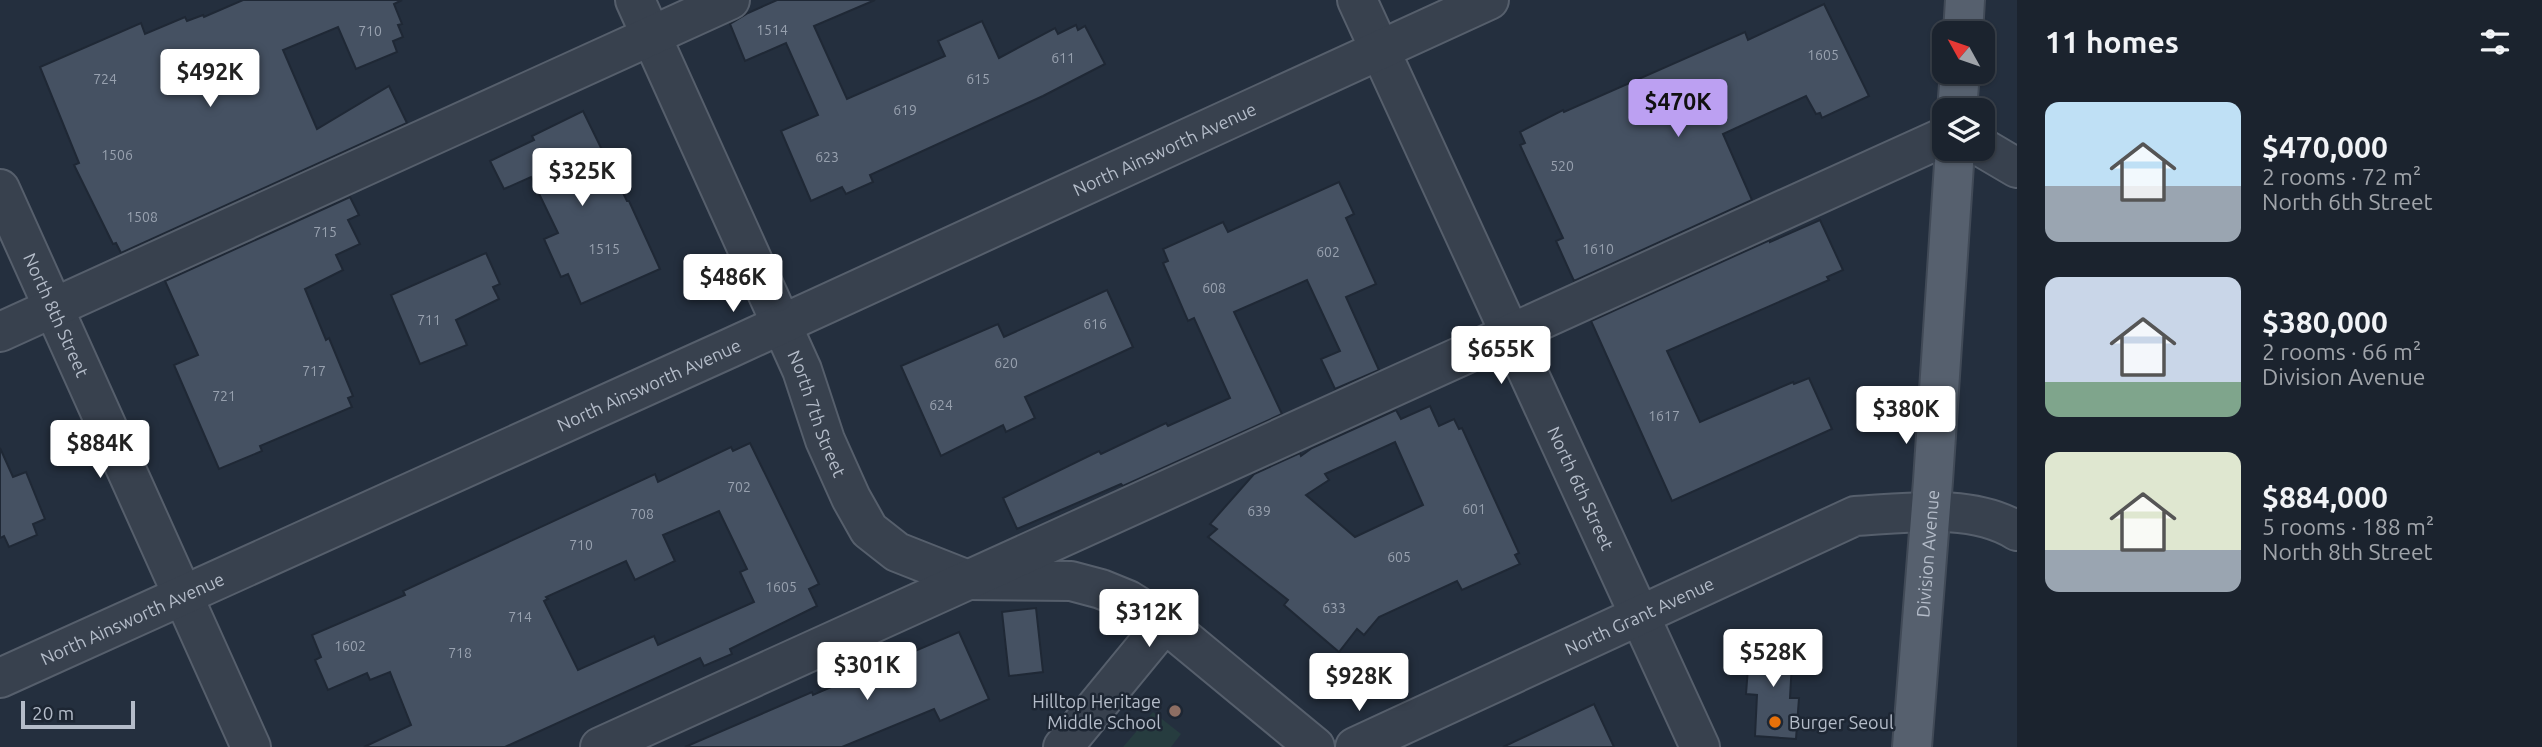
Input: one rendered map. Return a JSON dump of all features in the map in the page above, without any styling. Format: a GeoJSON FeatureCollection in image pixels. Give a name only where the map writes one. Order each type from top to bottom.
{"type":"FeatureCollection","features":[{"type":"Feature","properties":{"kind":"main road"},"geometry":{"type":"LineString","coordinates":[[1964,21],[1965,0]]}},
{"type":"Feature","properties":{"kind":"main road","name":"Division Avenue"},"geometry":{"type":"LineString","coordinates":[[1912,747],[1954,161]]}},
{"type":"Feature","properties":{"kind":"street","name":"North 7th Street"},"geometry":{"type":"LineString","coordinates":[[635,0],[802,370],[825,440],[850,498],[869,530],[897,552],[968,580]]}},
{"type":"Feature","properties":{"kind":"street"},"geometry":{"type":"LineString","coordinates":[[0,332],[730,0]]}},
{"type":"Feature","properties":{"kind":"street","name":"North 6th Street"},"geometry":{"type":"LineString","coordinates":[[1357,0],[1700,747]]}},
{"type":"Feature","properties":{"kind":"street","name":"North Ainsworth Avenue"},"geometry":{"type":"LineString","coordinates":[[0,678],[1489,0]]}},
{"type":"Feature","properties":{"kind":"street"},"geometry":{"type":"LineString","coordinates":[[600,747],[1932,142]]}},
{"type":"Feature","properties":{"kind":"street"},"geometry":{"type":"LineString","coordinates":[[1995,155],[2017,168]]}},
{"type":"Feature","properties":{"kind":"street","name":"North 8th Street"},"geometry":{"type":"LineString","coordinates":[[0,189],[185,595],[251,747]]}},
{"type":"Feature","properties":{"kind":"street","name":"North Grant Avenue"},"geometry":{"type":"LineString","coordinates":[[1356,747],[1855,516],[1931,511],[1999,520],[2017,530]]}},
{"type":"Feature","properties":{"kind":"street"},"geometry":{"type":"LineString","coordinates":[[968,580],[1058,580],[1081,583],[1135,603],[1165,624],[1315,747]]}},
{"type":"Feature","properties":{"kind":"street"},"geometry":{"type":"LineString","coordinates":[[1063,747],[1165,624]]}},
{"type":"Feature","properties":{"kind":"green space"},"geometry":{"type":"Polygon","coordinates":[[[1153,712],[1181,734],[1171,747],[1123,747],[1153,712]]]}},
{"type":"Feature","properties":{"kind":"building"},"geometry":{"type":"Polygon","coordinates":[[[243,0],[402,0],[394,4],[402,24],[398,25],[403,37],[393,41],[397,52],[356,69],[338,27],[283,50],[317,129],[389,86],[407,123],[121,253],[116,243],[113,244],[74,165],[79,163],[40,67],[141,23],[145,34],[185,17],[187,21],[203,15],[204,17],[243,0]]]}},
{"type":"Feature","properties":{"kind":"building"},"geometry":{"type":"Polygon","coordinates":[[[777,0],[875,0],[814,26],[847,99],[945,56],[938,41],[982,21],[999,58],[1055,28],[1058,34],[1076,25],[1078,30],[1085,26],[1105,64],[1043,96],[870,175],[873,182],[846,194],[842,187],[811,201],[781,131],[818,115],[786,43],[745,61],[730,24],[777,0]]]}},
{"type":"Feature","properties":{"kind":"building"},"geometry":{"type":"Polygon","coordinates":[[[1824,4],[1869,96],[1822,118],[1820,113],[1816,114],[1806,96],[1723,134],[1752,200],[1574,281],[1556,241],[1563,238],[1520,145],[1525,143],[1520,132],[1563,110],[1564,112],[1745,32],[1748,40],[1824,4]]]}},
{"type":"Feature","properties":{"kind":"building"},"geometry":{"type":"Polygon","coordinates":[[[583,111],[660,269],[581,304],[568,274],[561,277],[544,239],[558,233],[531,177],[504,189],[490,161],[534,140],[532,136],[583,111]]]}},
{"type":"Feature","properties":{"kind":"building"},"geometry":{"type":"Polygon","coordinates":[[[1339,182],[1354,214],[1346,218],[1376,284],[1346,297],[1379,370],[1335,389],[1321,359],[1340,351],[1307,280],[1234,312],[1282,414],[1123,486],[1121,484],[1017,529],[1003,498],[1099,451],[1101,454],[1166,423],[1168,426],[1230,398],[1194,318],[1188,321],[1163,263],[1168,261],[1163,249],[1223,222],[1228,232],[1339,182]]]}},
{"type":"Feature","properties":{"kind":"building"},"geometry":{"type":"Polygon","coordinates":[[[350,197],[359,215],[348,220],[360,244],[336,255],[343,270],[305,289],[353,396],[348,398],[352,407],[260,446],[262,451],[219,469],[174,365],[198,355],[165,281],[350,197]]]}},
{"type":"Feature","properties":{"kind":"building"},"geometry":{"type":"Polygon","coordinates":[[[1820,220],[1843,270],[1827,277],[1829,280],[1667,351],[1700,422],[1793,382],[1794,384],[1809,378],[1832,429],[1672,501],[1591,321],[1820,220]]]}},
{"type":"Feature","properties":{"kind":"building"},"geometry":{"type":"Polygon","coordinates":[[[486,253],[500,284],[493,287],[499,299],[456,320],[467,345],[420,364],[391,295],[486,253]]]}},
{"type":"Feature","properties":{"kind":"building"},"geometry":{"type":"Polygon","coordinates":[[[1107,290],[1133,347],[1025,397],[1035,418],[1006,432],[1003,425],[941,456],[901,366],[998,324],[1004,337],[1107,290]]]}},
{"type":"Feature","properties":{"kind":"building"},"geometry":{"type":"Polygon","coordinates":[[[1430,406],[1439,426],[1454,419],[1459,429],[1462,428],[1519,553],[1515,555],[1520,564],[1462,590],[1457,581],[1379,617],[1364,635],[1357,629],[1339,652],[1284,605],[1288,600],[1208,537],[1217,529],[1210,524],[1254,474],[1300,453],[1301,456],[1312,448],[1396,410],[1401,419],[1430,406]],[[1395,442],[1325,474],[1329,480],[1306,495],[1355,537],[1423,505],[1395,442]]]}},
{"type":"Feature","properties":{"kind":"building"},"geometry":{"type":"Polygon","coordinates":[[[750,443],[819,584],[809,589],[817,606],[730,649],[732,654],[704,666],[700,658],[505,747],[364,747],[411,725],[390,672],[370,680],[367,673],[328,690],[315,660],[321,657],[312,635],[405,595],[403,591],[655,474],[658,482],[731,447],[733,451],[750,443]],[[719,511],[663,535],[675,561],[635,580],[626,561],[546,597],[548,599],[544,601],[578,670],[654,636],[658,645],[754,602],[740,572],[747,569],[719,511]]]}},
{"type":"Feature","properties":{"kind":"building"},"geometry":{"type":"Polygon","coordinates":[[[0,448],[13,477],[26,472],[45,519],[33,524],[37,535],[9,547],[4,536],[0,538],[0,448]]]}},
{"type":"Feature","properties":{"kind":"building"},"geometry":{"type":"Polygon","coordinates":[[[1036,608],[1043,672],[1009,676],[1002,612],[1036,608]]]}},
{"type":"Feature","properties":{"kind":"building"},"geometry":{"type":"Polygon","coordinates":[[[959,632],[989,699],[940,721],[934,709],[842,747],[685,747],[812,692],[813,695],[959,632]]]}},
{"type":"Feature","properties":{"kind":"building"},"geometry":{"type":"Polygon","coordinates":[[[1750,641],[1793,644],[1790,698],[1799,698],[1796,739],[1755,736],[1757,695],[1746,694],[1750,641]]]}},
{"type":"Feature","properties":{"kind":"building"},"geometry":{"type":"Polygon","coordinates":[[[1594,704],[1614,747],[1503,747],[1594,704]]]}},
{"type":"Feature","properties":{"kind":"place","name":"Hilltop Heritage Middle School"},"geometry":{"type":"Point","coordinates":[1175,711]}},
{"type":"Feature","properties":{"kind":"place","name":"Burger Seoul"},"geometry":{"type":"Point","coordinates":[1775,722]}}]}
